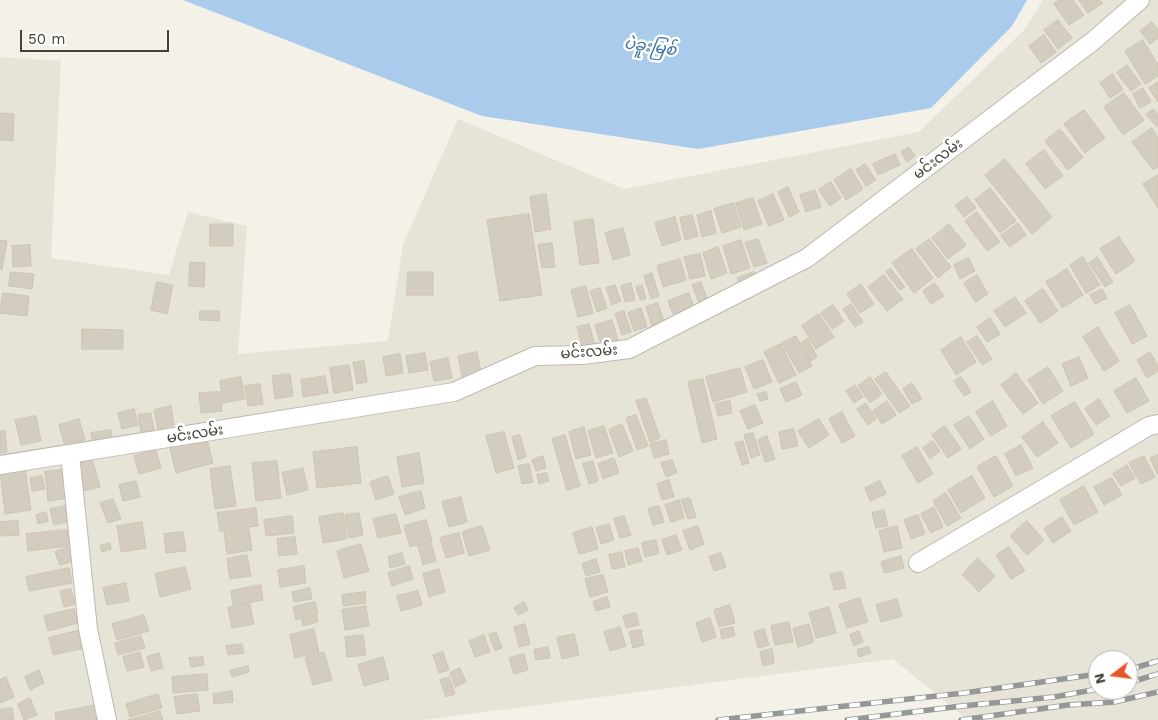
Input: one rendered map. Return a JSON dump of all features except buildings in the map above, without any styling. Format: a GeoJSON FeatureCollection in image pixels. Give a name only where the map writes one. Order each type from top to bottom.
{"type":"FeatureCollection","features":[{"type":"Feature","properties":{"kind":"street","name":"မင်းလမ်း"},"geometry":{"type":"LineString","coordinates":[[0,465],[454,392],[535,356],[583,355],[629,349],[807,258],[1093,41],[1140,0]]}},
{"type":"Feature","properties":{"kind":"street"},"geometry":{"type":"LineString","coordinates":[[918,563],[1149,426],[1158,424]]}},
{"type":"Feature","properties":{"kind":"street"},"geometry":{"type":"LineString","coordinates":[[70,454],[88,629],[107,720]]}},
{"type":"Feature","properties":{"kind":"shaded area"},"geometry":{"type":"Polygon","coordinates":[[[1043,0],[1158,0],[1158,720],[968,720],[893,659],[423,720],[0,720],[0,57],[61,61],[51,258],[169,275],[188,212],[247,226],[238,354],[388,341],[403,245],[458,119],[624,189],[919,132],[1025,29],[1043,0]]]}},
{"type":"Feature","properties":{"kind":"water","name":"ပဲခူးမြစ်"},"geometry":{"type":"Polygon","coordinates":[[[183,0],[1027,0],[1012,26],[931,108],[698,149],[482,116],[183,0]]]}},
{"type":"Feature","properties":{"kind":"railway"},"geometry":{"type":"LineString","coordinates":[[1138,667],[1158,661]]}},
{"type":"Feature","properties":{"kind":"railway"},"geometry":{"type":"LineString","coordinates":[[1138,680],[1158,674]]}},
{"type":"Feature","properties":{"kind":"railway"},"geometry":{"type":"LineString","coordinates":[[718,720],[964,693],[1088,675]]}},
{"type":"Feature","properties":{"kind":"railway"},"geometry":{"type":"LineString","coordinates":[[847,720],[1054,697],[1088,691]]}},
{"type":"Feature","properties":{"kind":"railway"},"geometry":{"type":"LineString","coordinates":[[961,720],[1068,705],[1114,702],[1158,692]]}}]}
